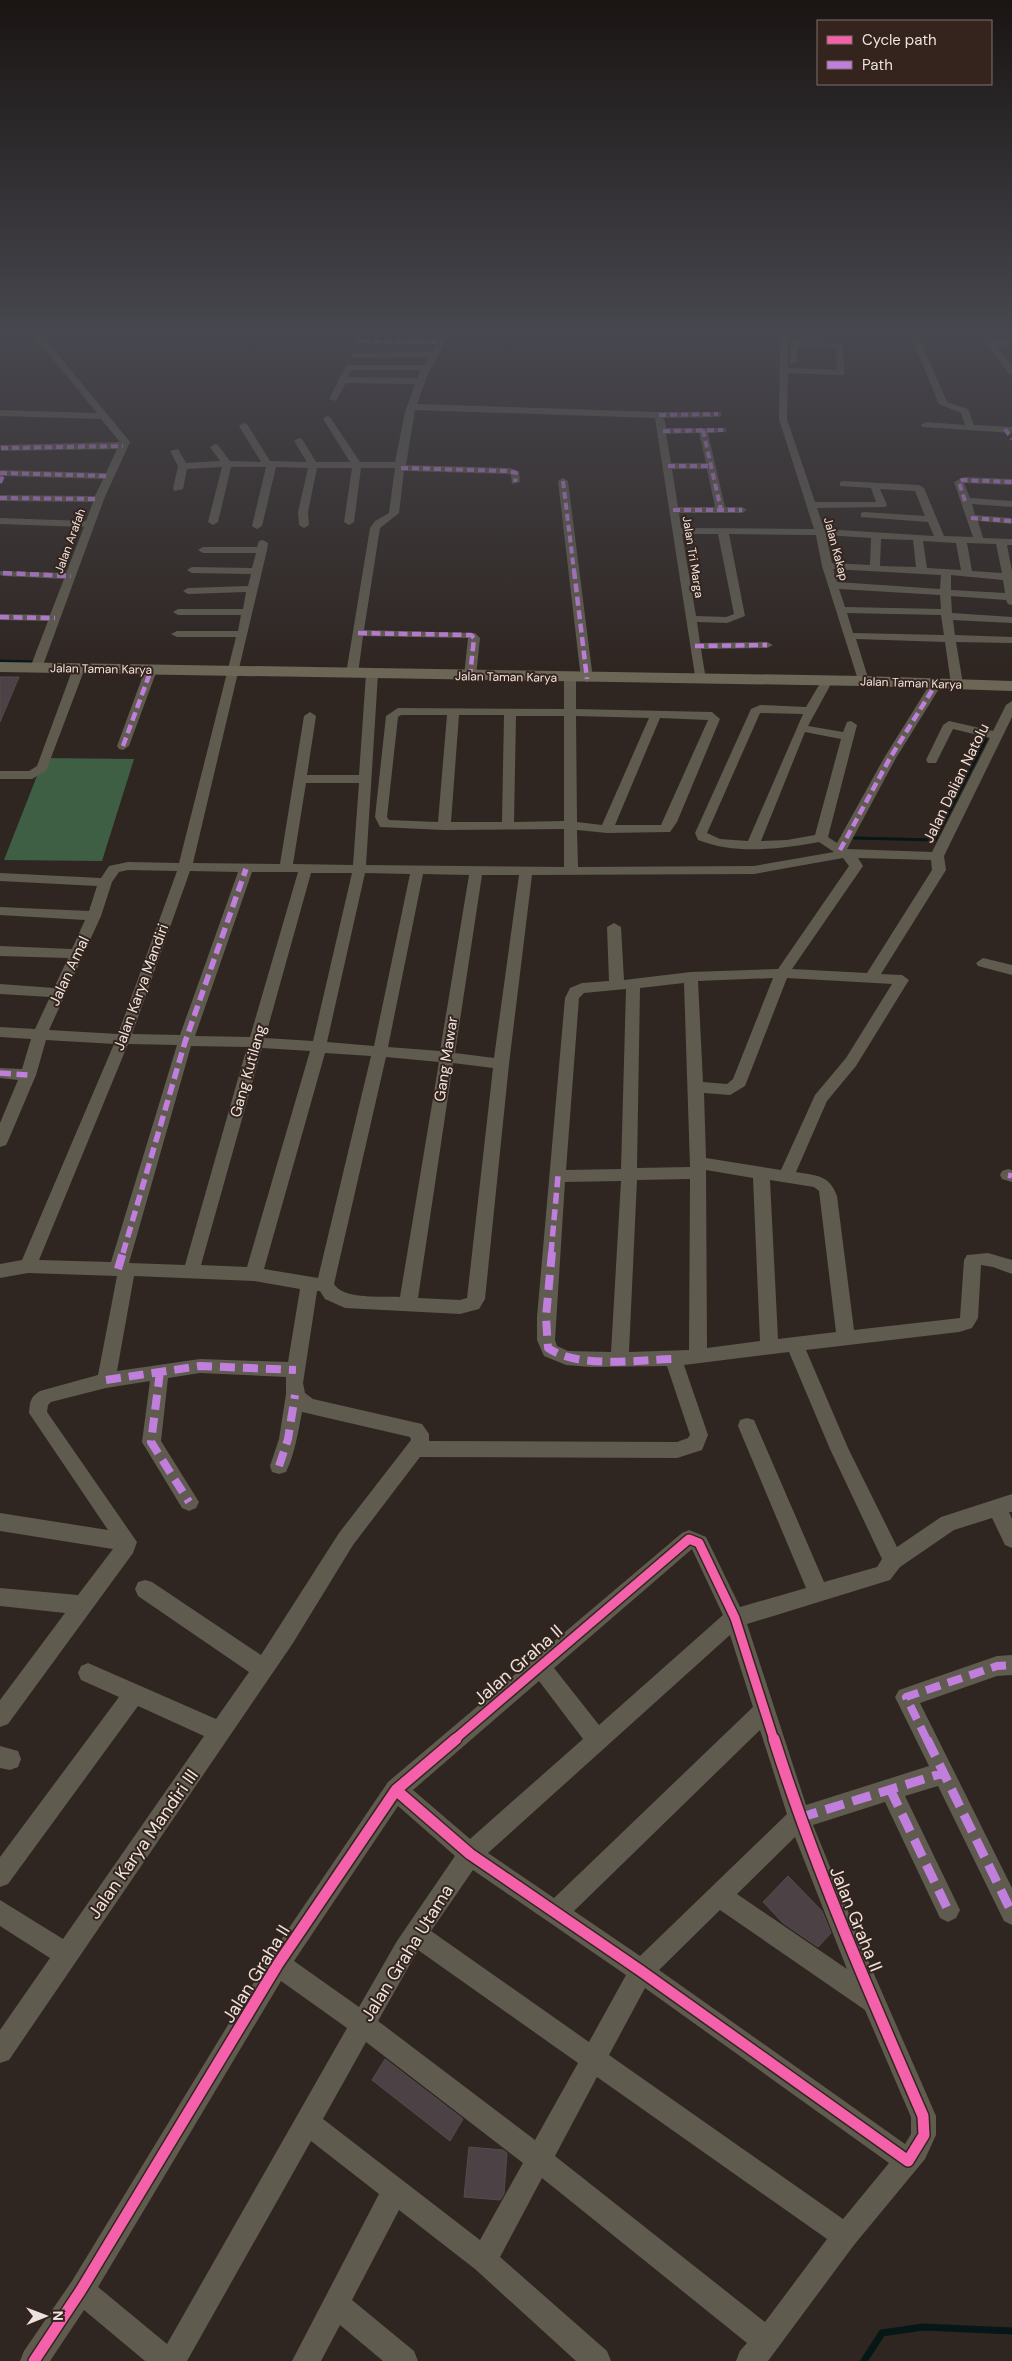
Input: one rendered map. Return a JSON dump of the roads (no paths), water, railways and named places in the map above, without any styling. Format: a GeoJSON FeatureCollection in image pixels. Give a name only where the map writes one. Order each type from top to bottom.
{"type":"FeatureCollection","features":[{"type":"Feature","properties":{"kind":"street"},"geometry":{"type":"LineString","coordinates":[[257,445],[270,463],[257,526]]}},
{"type":"Feature","properties":{"kind":"street"},"geometry":{"type":"LineString","coordinates":[[301,445],[313,465],[303,512],[304,524]]}},
{"type":"Feature","properties":{"kind":"street"},"geometry":{"type":"LineString","coordinates":[[344,445],[357,465],[349,522]]}},
{"type":"Feature","properties":{"kind":"street"},"geometry":{"type":"LineString","coordinates":[[352,674],[375,528],[378,523],[389,518],[394,513],[405,445]]}},
{"type":"Feature","properties":{"kind":"street","name":"Jalan Tri Marga"},"geometry":{"type":"LineString","coordinates":[[665,445],[673,510],[700,680]]}},
{"type":"Feature","properties":{"kind":"street"},"geometry":{"type":"LineString","coordinates":[[706,445],[721,510]]}},
{"type":"Feature","properties":{"kind":"street","name":"Jalan Kakap"},"geometry":{"type":"LineString","coordinates":[[791,445],[820,532],[833,586],[863,681]]}},
{"type":"Feature","properties":{"kind":"street"},"geometry":{"type":"LineString","coordinates":[[1,448],[123,446]]}},
{"type":"Feature","properties":{"kind":"street","name":"Jalan Arafah"},"geometry":{"type":"LineString","coordinates":[[36,668],[99,499],[123,446]]}},
{"type":"Feature","properties":{"kind":"street"},"geometry":{"type":"LineString","coordinates":[[213,522],[227,464],[215,447]]}},
{"type":"Feature","properties":{"kind":"street"},"geometry":{"type":"LineString","coordinates":[[175,451],[184,466],[178,490]]}},
{"type":"Feature","properties":{"kind":"street"},"geometry":{"type":"LineString","coordinates":[[184,466],[270,463],[509,471],[516,473],[515,482]]}},
{"type":"Feature","properties":{"kind":"street"},"geometry":{"type":"LineString","coordinates":[[668,466],[711,466]]}},
{"type":"Feature","properties":{"kind":"street"},"geometry":{"type":"LineString","coordinates":[[0,483],[2,473],[109,476]]}},
{"type":"Feature","properties":{"kind":"street"},"geometry":{"type":"LineString","coordinates":[[979,540],[959,482],[962,480],[1012,482]]}},
{"type":"Feature","properties":{"kind":"street"},"geometry":{"type":"LineString","coordinates":[[563,481],[587,679]]}},
{"type":"Feature","properties":{"kind":"street"},"geometry":{"type":"LineString","coordinates":[[860,534],[842,481],[919,488],[940,538]]}},
{"type":"Feature","properties":{"kind":"street"},"geometry":{"type":"LineString","coordinates":[[874,485],[886,516]]}},
{"type":"Feature","properties":{"kind":"street"},"geometry":{"type":"LineString","coordinates":[[0,498],[99,499]]}},
{"type":"Feature","properties":{"kind":"street"},"geometry":{"type":"LineString","coordinates":[[965,501],[1012,504]]}},
{"type":"Feature","properties":{"kind":"street"},"geometry":{"type":"LineString","coordinates":[[810,505],[882,505]]}},
{"type":"Feature","properties":{"kind":"street"},"geometry":{"type":"LineString","coordinates":[[673,510],[742,510]]}},
{"type":"Feature","properties":{"kind":"street"},"geometry":{"type":"LineString","coordinates":[[854,514],[930,518]]}},
{"type":"Feature","properties":{"kind":"street"},"geometry":{"type":"LineString","coordinates":[[971,518],[1012,521]]}},
{"type":"Feature","properties":{"kind":"street"},"geometry":{"type":"LineString","coordinates":[[0,521],[90,524]]}},
{"type":"Feature","properties":{"kind":"street"},"geometry":{"type":"LineString","coordinates":[[677,531],[820,532],[1012,542]]}},
{"type":"Feature","properties":{"kind":"street"},"geometry":{"type":"LineString","coordinates":[[691,619],[727,620],[740,616],[722,532]]}},
{"type":"Feature","properties":{"kind":"street"},"geometry":{"type":"LineString","coordinates":[[875,568],[876,535]]}},
{"type":"Feature","properties":{"kind":"street"},"geometry":{"type":"LineString","coordinates":[[918,538],[922,571]]}},
{"type":"Feature","properties":{"kind":"street"},"geometry":{"type":"LineString","coordinates":[[961,540],[967,574]]}},
{"type":"Feature","properties":{"kind":"street"},"geometry":{"type":"LineString","coordinates":[[833,586],[945,593],[1012,600],[1001,542]]}},
{"type":"Feature","properties":{"kind":"street","name":"Jalan Karya Mandiri"},"geometry":{"type":"LineString","coordinates":[[28,1266],[123,1039],[185,867],[203,787],[234,672],[262,546],[203,550]]}},
{"type":"Feature","properties":{"kind":"street"},"geometry":{"type":"LineString","coordinates":[[828,566],[1008,576]]}},
{"type":"Feature","properties":{"kind":"street"},"geometry":{"type":"LineString","coordinates":[[192,570],[257,571]]}},
{"type":"Feature","properties":{"kind":"street"},"geometry":{"type":"LineString","coordinates":[[947,572],[945,577],[946,614],[957,684]]}},
{"type":"Feature","properties":{"kind":"street"},"geometry":{"type":"LineString","coordinates":[[3,573],[71,576]]}},
{"type":"Feature","properties":{"kind":"street"},"geometry":{"type":"LineString","coordinates":[[188,591],[253,589]]}},
{"type":"Feature","properties":{"kind":"street"},"geometry":{"type":"LineString","coordinates":[[841,610],[946,614],[1012,620]]}},
{"type":"Feature","properties":{"kind":"street"},"geometry":{"type":"LineString","coordinates":[[178,612],[248,612]]}},
{"type":"Feature","properties":{"kind":"street"},"geometry":{"type":"LineString","coordinates":[[0,617],[55,618]]}},
{"type":"Feature","properties":{"kind":"street"},"geometry":{"type":"LineString","coordinates":[[358,633],[471,635],[474,638],[470,676]]}},
{"type":"Feature","properties":{"kind":"street"},"geometry":{"type":"LineString","coordinates":[[177,634],[242,634]]}},
{"type":"Feature","properties":{"kind":"street"},"geometry":{"type":"LineString","coordinates":[[848,636],[1012,640]]}},
{"type":"Feature","properties":{"kind":"street"},"geometry":{"type":"LineString","coordinates":[[695,646],[767,645]]}},
{"type":"Feature","properties":{"kind":"street","name":"Jalan Taman Karya"},"geometry":{"type":"LineString","coordinates":[[0,667],[570,679],[863,681],[1012,686]]}},
{"type":"Feature","properties":{"kind":"street"},"geometry":{"type":"LineString","coordinates":[[0,775],[32,775],[42,768],[79,668]]}},
{"type":"Feature","properties":{"kind":"street"},"geometry":{"type":"LineString","coordinates":[[123,746],[151,670]]}},
{"type":"Feature","properties":{"kind":"street"},"geometry":{"type":"LineString","coordinates":[[254,1274],[319,1047],[359,870],[372,674]]}},
{"type":"Feature","properties":{"kind":"street"},"geometry":{"type":"LineString","coordinates":[[570,679],[571,871]]}},
{"type":"Feature","properties":{"kind":"street"},"geometry":{"type":"LineString","coordinates":[[753,845],[801,728],[826,682]]}},
{"type":"Feature","properties":{"kind":"street"},"geometry":{"type":"LineString","coordinates":[[843,852],[890,758],[936,684]]}},
{"type":"Feature","properties":{"kind":"street","name":"Jalan Dalian Natolu"},"geometry":{"type":"LineString","coordinates":[[871,978],[939,870],[937,856],[1012,705]]}},
{"type":"Feature","properties":{"kind":"street"},"geometry":{"type":"LineString","coordinates":[[696,1087],[730,1090],[740,1082],[782,973],[856,866],[843,852],[821,838],[787,844],[753,845],[718,843],[706,839],[702,833],[755,711],[760,709],[811,711]]}},
{"type":"Feature","properties":{"kind":"street"},"geometry":{"type":"LineString","coordinates":[[444,826],[454,711]]}},
{"type":"Feature","properties":{"kind":"street"},"geometry":{"type":"LineString","coordinates":[[398,712],[510,712],[708,714],[714,719],[668,828],[654,831],[571,825],[387,825],[381,817],[392,716],[398,712]]}},
{"type":"Feature","properties":{"kind":"street"},"geometry":{"type":"LineString","coordinates":[[508,826],[510,712]]}},
{"type":"Feature","properties":{"kind":"street"},"geometry":{"type":"LineString","coordinates":[[607,829],[656,714]]}},
{"type":"Feature","properties":{"kind":"street"},"geometry":{"type":"LineString","coordinates":[[286,869],[310,716]]}},
{"type":"Feature","properties":{"kind":"street"},"geometry":{"type":"LineString","coordinates":[[932,760],[949,725],[997,736]]}},
{"type":"Feature","properties":{"kind":"street"},"geometry":{"type":"LineString","coordinates":[[801,728],[850,731],[821,838]]}},
{"type":"Feature","properties":{"kind":"street"},"geometry":{"type":"LineString","coordinates":[[299,779],[365,778]]}},
{"type":"Feature","properties":{"kind":"street"},"geometry":{"type":"LineString","coordinates":[[476,871],[525,875],[571,871],[754,870],[843,852],[937,856]]}},
{"type":"Feature","properties":{"kind":"street","name":"Jalan Amal"},"geometry":{"type":"LineString","coordinates":[[0,1141],[5,1116],[28,1075],[40,1034],[94,916],[112,871],[123,866],[476,871]]}},
{"type":"Feature","properties":{"kind":"street"},"geometry":{"type":"LineString","coordinates":[[106,1380],[123,1269],[184,1042],[246,869]]}},
{"type":"Feature","properties":{"kind":"street","name":"Gang Kutilang"},"geometry":{"type":"LineString","coordinates":[[191,1272],[305,870]]}},
{"type":"Feature","properties":{"kind":"street"},"geometry":{"type":"LineString","coordinates":[[278,1466],[288,1439],[295,1395],[296,1370],[380,1052],[417,871]]}},
{"type":"Feature","properties":{"kind":"street","name":"Gang Mawar"},"geometry":{"type":"LineString","coordinates":[[408,1304],[476,871]]}},
{"type":"Feature","properties":{"kind":"street"},"geometry":{"type":"LineString","coordinates":[[0,1272],[28,1266],[254,1274],[317,1285],[339,1300],[467,1307],[473,1304],[476,1299],[501,1064],[525,875]]}},
{"type":"Feature","properties":{"kind":"street"},"geometry":{"type":"LineString","coordinates":[[0,877],[106,882]]}},
{"type":"Feature","properties":{"kind":"street"},"geometry":{"type":"LineString","coordinates":[[0,911],[94,916]]}},
{"type":"Feature","properties":{"kind":"street"},"geometry":{"type":"LineString","coordinates":[[614,927],[617,985]]}},
{"type":"Feature","properties":{"kind":"street"},"geometry":{"type":"LineString","coordinates":[[0,951],[76,954]]}},
{"type":"Feature","properties":{"kind":"street"},"geometry":{"type":"LineString","coordinates":[[982,963],[1012,970]]}},
{"type":"Feature","properties":{"kind":"street"},"geometry":{"type":"LineString","coordinates":[[786,1176],[820,1099],[851,1062],[902,980],[782,973],[691,977],[578,989],[572,998],[546,1317],[548,1348],[558,1356],[566,1358],[620,1360],[673,1358],[963,1324],[969,1318],[973,1260],[981,1257],[1012,1266]]}},
{"type":"Feature","properties":{"kind":"street"},"geometry":{"type":"LineString","coordinates":[[691,977],[696,1087],[698,1356]]}},
{"type":"Feature","properties":{"kind":"street"},"geometry":{"type":"LineString","coordinates":[[620,1360],[629,1176],[634,984]]}},
{"type":"Feature","properties":{"kind":"street"},"geometry":{"type":"LineString","coordinates":[[0,989],[59,993]]}},
{"type":"Feature","properties":{"kind":"street"},"geometry":{"type":"LineString","coordinates":[[0,1032],[184,1042],[256,1042],[447,1057],[501,1064]]}},
{"type":"Feature","properties":{"kind":"street"},"geometry":{"type":"LineString","coordinates":[[0,1073],[28,1075]]}},
{"type":"Feature","properties":{"kind":"street"},"geometry":{"type":"LineString","coordinates":[[558,1176],[629,1176],[697,1168],[761,1172],[818,1182],[826,1188],[829,1196],[846,1339]]}},
{"type":"Feature","properties":{"kind":"street"},"geometry":{"type":"LineString","coordinates":[[761,1172],[769,1346]]}},
{"type":"Feature","properties":{"kind":"street"},"geometry":{"type":"LineString","coordinates":[[795,1345],[839,1450],[893,1561]]}},
{"type":"Feature","properties":{"kind":"street"},"geometry":{"type":"LineString","coordinates":[[414,1449],[677,1450],[695,1444],[699,1436],[673,1358]]}},
{"type":"Feature","properties":{"kind":"street"},"geometry":{"type":"LineString","coordinates":[[0,1717],[84,1605],[126,1547],[127,1542],[38,1413],[39,1401],[46,1396],[106,1380],[160,1372],[210,1366],[296,1370]]}},
{"type":"Feature","properties":{"kind":"street"},"geometry":{"type":"LineString","coordinates":[[160,1372],[151,1442],[189,1502]]}},
{"type":"Feature","properties":{"kind":"street"},"geometry":{"type":"LineString","coordinates":[[295,1395],[299,1401],[308,1406],[415,1430],[420,1434],[420,1442],[414,1449]]}},
{"type":"Feature","properties":{"kind":"street"},"geometry":{"type":"LineString","coordinates":[[747,1426],[818,1594]]}},
{"type":"Feature","properties":{"kind":"street","name":"Jalan Karya Mandiri III"},"geometry":{"type":"LineString","coordinates":[[0,2051],[264,1669],[346,1539],[414,1449]]}},
{"type":"Feature","properties":{"kind":"street"},"geometry":{"type":"LineString","coordinates":[[735,1618],[883,1574],[893,1561],[948,1523],[1005,1505],[1012,1539]]}},
{"type":"Feature","properties":{"kind":"street"},"geometry":{"type":"LineString","coordinates":[[0,1522],[127,1542]]}},
{"type":"Feature","properties":{"kind":"street","name":"Jalan Graha II"},"geometry":{"type":"LineString","coordinates":[[34,2361],[81,2290],[278,1964],[396,1790],[688,1540],[699,1543],[735,1618],[799,1818],[873,2001],[921,2109],[926,2129],[924,2138],[908,2161]]}},
{"type":"Feature","properties":{"kind":"street"},"geometry":{"type":"LineString","coordinates":[[145,1588],[264,1669]]}},
{"type":"Feature","properties":{"kind":"street"},"geometry":{"type":"LineString","coordinates":[[1,1602],[84,1605]]}},
{"type":"Feature","properties":{"kind":"street","name":"Jalan Graha Utama"},"geometry":{"type":"LineString","coordinates":[[172,2361],[415,1934],[470,1854],[735,1618]]}},
{"type":"Feature","properties":{"kind":"street"},"geometry":{"type":"LineString","coordinates":[[1012,1665],[997,1666],[906,1697],[1012,1914]]}},
{"type":"Feature","properties":{"kind":"street"},"geometry":{"type":"LineString","coordinates":[[540,1666],[598,1740]]}},
{"type":"Feature","properties":{"kind":"street"},"geometry":{"type":"LineString","coordinates":[[88,1673],[220,1732]]}},
{"type":"Feature","properties":{"kind":"street"},"geometry":{"type":"LineString","coordinates":[[0,1876],[134,1694]]}},
{"type":"Feature","properties":{"kind":"street"},"geometry":{"type":"LineString","coordinates":[[556,1912],[765,1710]]}},
{"type":"Feature","properties":{"kind":"street"},"geometry":{"type":"LineString","coordinates":[[484,2260],[592,2058],[641,1971],[799,1818],[943,1772]]}},
{"type":"Feature","properties":{"kind":"street"},"geometry":{"type":"LineString","coordinates":[[890,1789],[948,1910]]}},
{"type":"Feature","properties":{"kind":"street"},"geometry":{"type":"LineString","coordinates":[[278,1964],[363,2024],[539,2157],[758,2351],[845,2236],[908,2161],[641,1971],[470,1854],[396,1790]]}},
{"type":"Feature","properties":{"kind":"street"},"geometry":{"type":"LineString","coordinates":[[718,1895],[873,2001]]}},
{"type":"Feature","properties":{"kind":"street"},"geometry":{"type":"LineString","coordinates":[[0,1912],[66,1955]]}},
{"type":"Feature","properties":{"kind":"street"},"geometry":{"type":"LineString","coordinates":[[415,1934],[845,2236]]}},
{"type":"Feature","properties":{"kind":"street"},"geometry":{"type":"LineString","coordinates":[[307,2122],[484,2260],[597,2361]]}},
{"type":"Feature","properties":{"kind":"street"},"geometry":{"type":"LineString","coordinates":[[306,2361],[395,2190]]}},
{"type":"Feature","properties":{"kind":"street"},"geometry":{"type":"LineString","coordinates":[[81,2290],[166,2361]]}},
{"type":"Feature","properties":{"kind":"street"},"geometry":{"type":"LineString","coordinates":[[336,2304],[404,2361]]}},
{"type":"Feature","properties":{"kind":"waterway"},"geometry":{"type":"LineString","coordinates":[[0,661],[34,662]]}},
{"type":"Feature","properties":{"kind":"waterway"},"geometry":{"type":"LineString","coordinates":[[854,838],[935,840],[986,739]]}},
{"type":"Feature","properties":{"kind":"waterway"},"geometry":{"type":"LineString","coordinates":[[864,2361],[882,2333],[923,2327],[1012,2331]]}}]}
